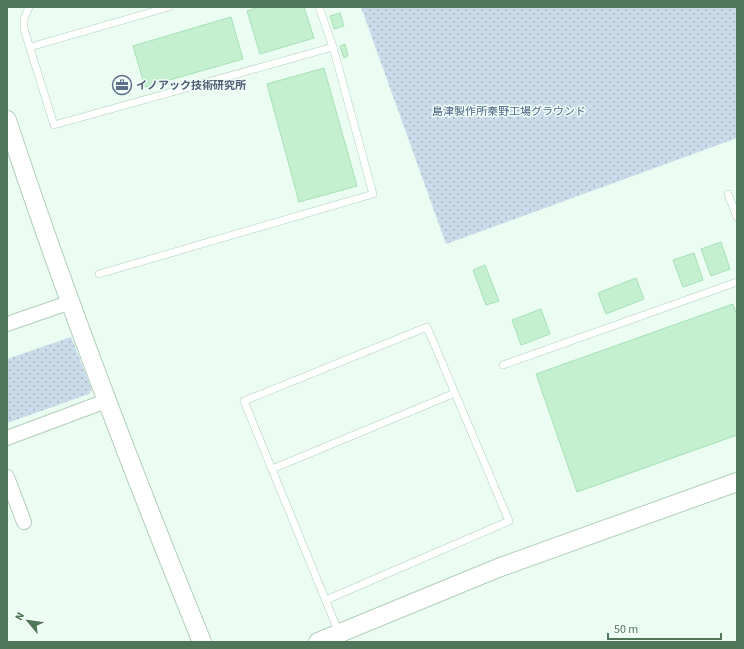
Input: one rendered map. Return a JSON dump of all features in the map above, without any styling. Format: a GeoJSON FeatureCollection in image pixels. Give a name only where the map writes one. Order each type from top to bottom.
{"type":"FeatureCollection","features":[{"type":"Feature","properties":{"kind":"street"},"geometry":{"type":"LineString","coordinates":[[7,120],[30,189],[106,401],[202,642]]}},
{"type":"Feature","properties":{"kind":"street"},"geometry":{"type":"LineString","coordinates":[[7,324],[71,302]]}},
{"type":"Feature","properties":{"kind":"street"},"geometry":{"type":"LineString","coordinates":[[7,438],[106,401]]}},
{"type":"Feature","properties":{"kind":"street"},"geometry":{"type":"LineString","coordinates":[[7,477],[24,522]]}},
{"type":"Feature","properties":{"kind":"street"},"geometry":{"type":"LineString","coordinates":[[318,642],[498,568],[737,482]]}},
{"type":"Feature","properties":{"kind":"lane"},"geometry":{"type":"LineString","coordinates":[[29,7],[24,19],[24,30],[54,125],[333,47]]}},
{"type":"Feature","properties":{"kind":"lane"},"geometry":{"type":"LineString","coordinates":[[30,47],[169,7]]}},
{"type":"Feature","properties":{"kind":"lane"},"geometry":{"type":"LineString","coordinates":[[99,274],[373,194],[333,47],[319,7]]}},
{"type":"Feature","properties":{"kind":"lane"},"geometry":{"type":"LineString","coordinates":[[728,194],[737,214]]}},
{"type":"Feature","properties":{"kind":"lane"},"geometry":{"type":"LineString","coordinates":[[503,365],[737,282]]}},
{"type":"Feature","properties":{"kind":"lane"},"geometry":{"type":"LineString","coordinates":[[326,600],[509,521],[427,327],[244,400],[339,634]]}},
{"type":"Feature","properties":{"kind":"lane"},"geometry":{"type":"LineString","coordinates":[[272,469],[455,393]]}},
{"type":"Feature","properties":{"kind":"green space","name":"島津製作所秦野工場グラウンド"},"geometry":{"type":"Polygon","coordinates":[[[361,7],[737,7],[737,138],[446,244],[361,7]]]}},
{"type":"Feature","properties":{"kind":"green space"},"geometry":{"type":"Polygon","coordinates":[[[71,337],[92,390],[89,394],[7,423],[7,359],[71,337]]]}},
{"type":"Feature","properties":{"kind":"building"},"geometry":{"type":"Polygon","coordinates":[[[260,7],[304,7],[314,38],[260,54],[247,11],[260,7]]]}},
{"type":"Feature","properties":{"kind":"building"},"geometry":{"type":"Polygon","coordinates":[[[340,13],[344,26],[334,29],[330,16],[340,13]]]}},
{"type":"Feature","properties":{"kind":"building"},"geometry":{"type":"Polygon","coordinates":[[[231,17],[243,59],[145,87],[133,46],[231,17]]]}},
{"type":"Feature","properties":{"kind":"building"},"geometry":{"type":"Polygon","coordinates":[[[345,44],[348,56],[344,58],[340,46],[345,44]]]}},
{"type":"Feature","properties":{"kind":"building"},"geometry":{"type":"Polygon","coordinates":[[[324,68],[357,186],[299,202],[267,84],[324,68]]]}},
{"type":"Feature","properties":{"kind":"building"},"geometry":{"type":"Polygon","coordinates":[[[721,242],[730,269],[711,276],[701,249],[721,242]]]}},
{"type":"Feature","properties":{"kind":"building"},"geometry":{"type":"Polygon","coordinates":[[[694,253],[703,280],[683,287],[673,260],[694,253]]]}},
{"type":"Feature","properties":{"kind":"building"},"geometry":{"type":"Polygon","coordinates":[[[485,265],[499,301],[486,305],[473,270],[485,265]]]}},
{"type":"Feature","properties":{"kind":"building"},"geometry":{"type":"Polygon","coordinates":[[[636,278],[644,299],[606,314],[598,293],[636,278]]]}},
{"type":"Feature","properties":{"kind":"building"},"geometry":{"type":"Polygon","coordinates":[[[733,304],[737,316],[737,435],[577,492],[536,374],[733,304]]]}},
{"type":"Feature","properties":{"kind":"building"},"geometry":{"type":"Polygon","coordinates":[[[541,309],[550,334],[521,345],[512,320],[541,309]]]}},
{"type":"Feature","properties":{"kind":"place","name":"イノアック技術研究所"},"geometry":{"type":"Point","coordinates":[122,85]}}]}
